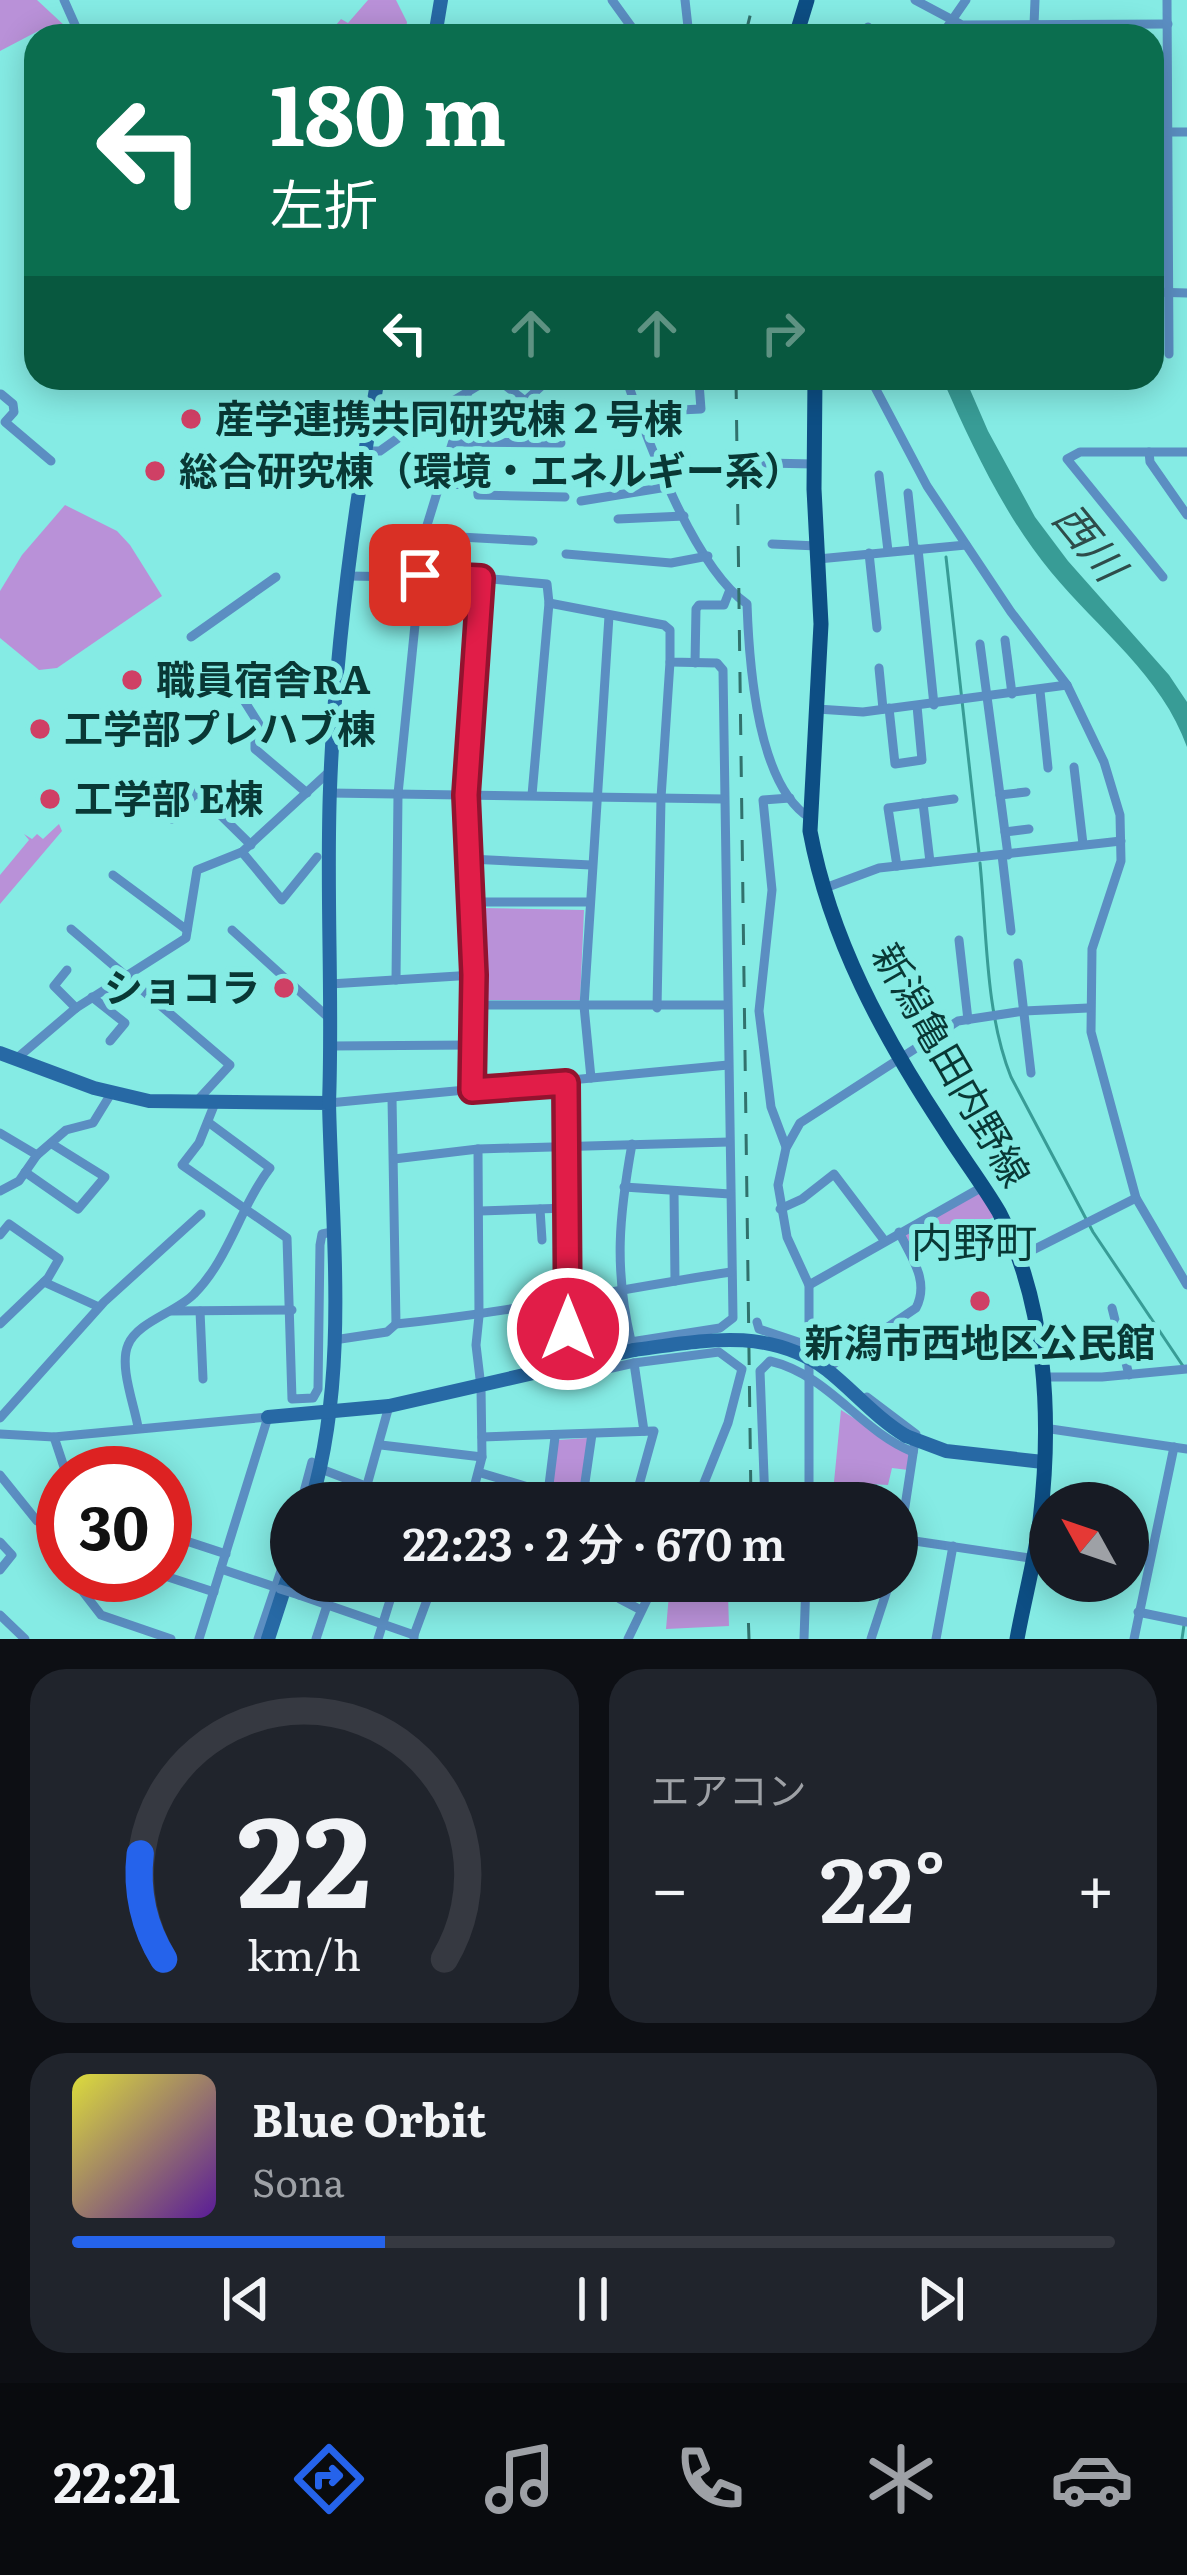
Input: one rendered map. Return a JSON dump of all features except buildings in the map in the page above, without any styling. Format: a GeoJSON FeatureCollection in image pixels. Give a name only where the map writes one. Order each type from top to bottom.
{"type":"FeatureCollection","features":[{"type":"Feature","properties":{"kind":"main road","name":"新潟亀田内野線"},"geometry":{"type":"LineString","coordinates":[[815,390],[821,623],[811,818],[816,861],[848,963],[899,1058],[984,1186],[1019,1256],[1036,1321],[1043,1377],[1042,1482]]}},
{"type":"Feature","properties":{"kind":"main road","name":"新潟亀田内野線"},"geometry":{"type":"LineString","coordinates":[[1017,1639],[1029,1574]]}},
{"type":"Feature","properties":{"kind":"street"},"geometry":{"type":"LineString","coordinates":[[916,0],[958,24]]}},
{"type":"Feature","properties":{"kind":"street"},"geometry":{"type":"LineString","coordinates":[[946,24],[966,0]]}},
{"type":"Feature","properties":{"kind":"street"},"geometry":{"type":"LineString","coordinates":[[1167,0],[1169,354]]}},
{"type":"Feature","properties":{"kind":"street"},"geometry":{"type":"LineString","coordinates":[[1164,24],[1168,24]]}},
{"type":"Feature","properties":{"kind":"street"},"geometry":{"type":"LineString","coordinates":[[1167,132],[1187,132]]}},
{"type":"Feature","properties":{"kind":"street"},"geometry":{"type":"LineString","coordinates":[[1164,292],[1187,292]]}},
{"type":"Feature","properties":{"kind":"street"},"geometry":{"type":"LineString","coordinates":[[314,1482],[329,1413],[334,1340],[329,793],[346,576],[375,390]]}},
{"type":"Feature","properties":{"kind":"street"},"geometry":{"type":"LineString","coordinates":[[364,451],[380,452],[472,390]]}},
{"type":"Feature","properties":{"kind":"street"},"geometry":{"type":"LineString","coordinates":[[510,390],[525,401],[537,390]]}},
{"type":"Feature","properties":{"kind":"street"},"geometry":{"type":"LineString","coordinates":[[630,390],[667,488],[729,592],[747,604],[749,652],[764,736],[777,776],[798,811],[811,818]]}},
{"type":"Feature","properties":{"kind":"street"},"geometry":{"type":"LineString","coordinates":[[638,412],[701,409],[700,390]]}},
{"type":"Feature","properties":{"kind":"street"},"geometry":{"type":"LineString","coordinates":[[876,390],[927,486],[1011,613],[1067,685],[1104,762],[1120,815],[1121,841],[1116,880],[1092,949],[1088,1008],[1102,1082],[1127,1152],[1136,1198],[1187,1285]]}},
{"type":"Feature","properties":{"kind":"street"},"geometry":{"type":"LineString","coordinates":[[396,980],[398,794],[424,535],[468,392]]}},
{"type":"Feature","properties":{"kind":"street"},"geometry":{"type":"LineString","coordinates":[[2,394],[13,404],[14,412],[5,422],[51,461]]}},
{"type":"Feature","properties":{"kind":"street"},"geometry":{"type":"LineString","coordinates":[[460,419],[539,425]]}},
{"type":"Feature","properties":{"kind":"street"},"geometry":{"type":"LineString","coordinates":[[453,442],[561,443]]}},
{"type":"Feature","properties":{"kind":"street"},"geometry":{"type":"LineString","coordinates":[[1163,577],[1067,459],[1080,452],[1187,452]]}},
{"type":"Feature","properties":{"kind":"street"},"geometry":{"type":"LineString","coordinates":[[1149,452],[1187,515]]}},
{"type":"Feature","properties":{"kind":"street"},"geometry":{"type":"LineString","coordinates":[[766,463],[814,464]]}},
{"type":"Feature","properties":{"kind":"street"},"geometry":{"type":"LineString","coordinates":[[879,475],[888,551]]}},
{"type":"Feature","properties":{"kind":"street"},"geometry":{"type":"LineString","coordinates":[[439,484],[477,485],[478,495],[565,497]]}},
{"type":"Feature","properties":{"kind":"street"},"geometry":{"type":"LineString","coordinates":[[580,501],[667,488]]}},
{"type":"Feature","properties":{"kind":"street"},"geometry":{"type":"LineString","coordinates":[[908,494],[934,705]]}},
{"type":"Feature","properties":{"kind":"street"},"geometry":{"type":"LineString","coordinates":[[618,520],[684,516]]}},
{"type":"Feature","properties":{"kind":"street"},"geometry":{"type":"LineString","coordinates":[[424,535],[533,541]]}},
{"type":"Feature","properties":{"kind":"street"},"geometry":{"type":"LineString","coordinates":[[772,544],[818,552],[868,553],[967,545]]}},
{"type":"Feature","properties":{"kind":"street"},"geometry":{"type":"LineString","coordinates":[[868,553],[877,628]]}},
{"type":"Feature","properties":{"kind":"street"},"geometry":{"type":"LineString","coordinates":[[566,554],[671,563],[708,556]]}},
{"type":"Feature","properties":{"kind":"street"},"geometry":{"type":"LineString","coordinates":[[346,576],[542,582],[549,603],[532,795]]}},
{"type":"Feature","properties":{"kind":"street"},"geometry":{"type":"LineString","coordinates":[[191,637],[276,578]]}},
{"type":"Feature","properties":{"kind":"street"},"geometry":{"type":"LineString","coordinates":[[472,1090],[474,975],[466,795],[481,578]]}},
{"type":"Feature","properties":{"kind":"street"},"geometry":{"type":"LineString","coordinates":[[694,663],[696,609],[724,605],[729,592]]}},
{"type":"Feature","properties":{"kind":"street"},"geometry":{"type":"LineString","coordinates":[[549,603],[668,627],[657,1008]]}},
{"type":"Feature","properties":{"kind":"street"},"geometry":{"type":"LineString","coordinates":[[591,1078],[584,1006],[609,616]]}},
{"type":"Feature","properties":{"kind":"street"},"geometry":{"type":"LineString","coordinates":[[1005,640],[1012,694]]}},
{"type":"Feature","properties":{"kind":"street"},"geometry":{"type":"LineString","coordinates":[[980,644],[1005,832],[1011,931]]}},
{"type":"Feature","properties":{"kind":"street"},"geometry":{"type":"LineString","coordinates":[[538,1373],[550,1382],[726,1326],[733,1318],[723,670],[717,664],[670,662]]}},
{"type":"Feature","properties":{"kind":"street"},"geometry":{"type":"LineString","coordinates":[[223,667],[262,729],[255,749],[307,793]]}},
{"type":"Feature","properties":{"kind":"street"},"geometry":{"type":"LineString","coordinates":[[879,668],[895,764],[922,760],[917,706]]}},
{"type":"Feature","properties":{"kind":"street"},"geometry":{"type":"LineString","coordinates":[[817,709],[863,712],[1067,685]]}},
{"type":"Feature","properties":{"kind":"street"},"geometry":{"type":"LineString","coordinates":[[1040,691],[1048,768]]}},
{"type":"Feature","properties":{"kind":"street"},"geometry":{"type":"LineString","coordinates":[[1074,767],[1083,844]]}},
{"type":"Feature","properties":{"kind":"street"},"geometry":{"type":"LineString","coordinates":[[16,1059],[76,1008],[186,938],[197,870],[247,848],[331,770]]}},
{"type":"Feature","properties":{"kind":"street"},"geometry":{"type":"LineString","coordinates":[[216,810],[236,789]]}},
{"type":"Feature","properties":{"kind":"street"},"geometry":{"type":"LineString","coordinates":[[172,819],[197,792],[247,848],[282,900],[316,856]]}},
{"type":"Feature","properties":{"kind":"street"},"geometry":{"type":"LineString","coordinates":[[1000,795],[1026,792]]}},
{"type":"Feature","properties":{"kind":"street"},"geometry":{"type":"LineString","coordinates":[[329,793],[724,800]]}},
{"type":"Feature","properties":{"kind":"street"},"geometry":{"type":"LineString","coordinates":[[786,1148],[771,1107],[759,1011],[772,890],[763,800],[790,798]]}},
{"type":"Feature","properties":{"kind":"street"},"geometry":{"type":"LineString","coordinates":[[897,866],[888,808],[954,799]]}},
{"type":"Feature","properties":{"kind":"street"},"geometry":{"type":"LineString","coordinates":[[923,803],[930,862]]}},
{"type":"Feature","properties":{"kind":"street"},"geometry":{"type":"LineString","coordinates":[[1005,832],[1029,829]]}},
{"type":"Feature","properties":{"kind":"street"},"geometry":{"type":"LineString","coordinates":[[825,888],[879,868],[1121,841]]}},
{"type":"Feature","properties":{"kind":"street"},"geometry":{"type":"LineString","coordinates":[[470,859],[591,865]]}},
{"type":"Feature","properties":{"kind":"street"},"geometry":{"type":"LineString","coordinates":[[113,875],[187,930]]}},
{"type":"Feature","properties":{"kind":"street"},"geometry":{"type":"LineString","coordinates":[[471,902],[589,902]]}},
{"type":"Feature","properties":{"kind":"street"},"geometry":{"type":"LineString","coordinates":[[71,929],[230,1065],[195,1102]]}},
{"type":"Feature","properties":{"kind":"street"},"geometry":{"type":"LineString","coordinates":[[232,930],[330,1019]]}},
{"type":"Feature","properties":{"kind":"street"},"geometry":{"type":"LineString","coordinates":[[959,940],[968,1020]]}},
{"type":"Feature","properties":{"kind":"street"},"geometry":{"type":"LineString","coordinates":[[1018,963],[1031,1073]]}},
{"type":"Feature","properties":{"kind":"street"},"geometry":{"type":"LineString","coordinates":[[67,970],[54,986],[76,1008]]}},
{"type":"Feature","properties":{"kind":"street"},"geometry":{"type":"LineString","coordinates":[[330,984],[474,975]]}},
{"type":"Feature","properties":{"kind":"street"},"geometry":{"type":"LineString","coordinates":[[92,997],[124,1023],[110,1041]]}},
{"type":"Feature","properties":{"kind":"street"},"geometry":{"type":"LineString","coordinates":[[474,1005],[727,1005]]}},
{"type":"Feature","properties":{"kind":"street"},"geometry":{"type":"LineString","coordinates":[[809,1482],[809,1285],[787,1237],[778,1185],[786,1148],[800,1123],[958,1021],[1088,1008]]}},
{"type":"Feature","properties":{"kind":"street"},"geometry":{"type":"LineString","coordinates":[[331,1046],[471,1045]]}},
{"type":"Feature","properties":{"kind":"street"},"geometry":{"type":"LineString","coordinates":[[0,1053],[112,1092],[149,1101],[195,1102],[329,1103],[728,1065]]}},
{"type":"Feature","properties":{"kind":"street"},"geometry":{"type":"LineString","coordinates":[[566,1083],[566,1298],[574,1362]]}},
{"type":"Feature","properties":{"kind":"street"},"geometry":{"type":"LineString","coordinates":[[0,1191],[19,1181],[37,1155],[66,1130],[94,1124],[112,1092]]}},
{"type":"Feature","properties":{"kind":"street"},"geometry":{"type":"LineString","coordinates":[[392,1098],[396,1324]]}},
{"type":"Feature","properties":{"kind":"street"},"geometry":{"type":"LineString","coordinates":[[214,1102],[199,1143],[182,1165],[287,1238],[292,1399],[313,1398],[318,1389],[320,1245],[322,1234],[332,1232]]}},
{"type":"Feature","properties":{"kind":"street"},"geometry":{"type":"LineString","coordinates":[[138,1426],[125,1348],[132,1336],[191,1298],[214,1271],[244,1207],[270,1168],[208,1122]]}},
{"type":"Feature","properties":{"kind":"street"},"geometry":{"type":"LineString","coordinates":[[0,1133],[37,1155]]}},
{"type":"Feature","properties":{"kind":"street"},"geometry":{"type":"LineString","coordinates":[[394,1159],[478,1149],[729,1142]]}},
{"type":"Feature","properties":{"kind":"street"},"geometry":{"type":"LineString","coordinates":[[25,1172],[78,1209],[105,1178],[52,1144]]}},
{"type":"Feature","properties":{"kind":"street"},"geometry":{"type":"LineString","coordinates":[[632,1144],[618,1223],[619,1289],[644,1431]]}},
{"type":"Feature","properties":{"kind":"street"},"geometry":{"type":"LineString","coordinates":[[478,1149],[476,1345],[482,1457],[478,1482]]}},
{"type":"Feature","properties":{"kind":"street"},"geometry":{"type":"LineString","coordinates":[[780,1208],[802,1199],[834,1174],[884,1240]]}},
{"type":"Feature","properties":{"kind":"street"},"geometry":{"type":"LineString","coordinates":[[809,1285],[984,1186]]}},
{"type":"Feature","properties":{"kind":"street"},"geometry":{"type":"LineString","coordinates":[[624,1187],[730,1194]]}},
{"type":"Feature","properties":{"kind":"street"},"geometry":{"type":"LineString","coordinates":[[674,1191],[675,1281]]}},
{"type":"Feature","properties":{"kind":"street"},"geometry":{"type":"LineString","coordinates":[[1019,1256],[1136,1198]]}},
{"type":"Feature","properties":{"kind":"street"},"geometry":{"type":"LineString","coordinates":[[479,1211],[567,1208]]}},
{"type":"Feature","properties":{"kind":"street"},"geometry":{"type":"LineString","coordinates":[[540,1209],[542,1240]]}},
{"type":"Feature","properties":{"kind":"street"},"geometry":{"type":"LineString","coordinates":[[0,1418],[100,1307],[201,1214]]}},
{"type":"Feature","properties":{"kind":"street"},"geometry":{"type":"LineString","coordinates":[[0,1235],[10,1224],[59,1258],[44,1282],[0,1324]]}},
{"type":"Feature","properties":{"kind":"street"},"geometry":{"type":"LineString","coordinates":[[832,1365],[916,1308],[922,1278],[898,1232]]}},
{"type":"Feature","properties":{"kind":"street"},"geometry":{"type":"LineString","coordinates":[[334,1340],[387,1332],[396,1324],[479,1316],[730,1272]]}},
{"type":"Feature","properties":{"kind":"street"},"geometry":{"type":"LineString","coordinates":[[44,1282],[100,1307]]}},
{"type":"Feature","properties":{"kind":"street"},"geometry":{"type":"LineString","coordinates":[[1112,1307],[1129,1375]]}},
{"type":"Feature","properties":{"kind":"street"},"geometry":{"type":"LineString","coordinates":[[171,1311],[292,1310]]}},
{"type":"Feature","properties":{"kind":"street"},"geometry":{"type":"LineString","coordinates":[[200,1311],[202,1379]]}},
{"type":"Feature","properties":{"kind":"street"},"geometry":{"type":"LineString","coordinates":[[757,1322],[759,1329],[811,1349],[916,1434],[907,1482]]}},
{"type":"Feature","properties":{"kind":"street"},"geometry":{"type":"LineString","coordinates":[[0,1434],[54,1437],[389,1406],[602,1356],[720,1339],[781,1345],[830,1372],[911,1443]]}},
{"type":"Feature","properties":{"kind":"street"},"geometry":{"type":"LineString","coordinates":[[633,1352],[719,1352],[742,1369],[728,1423],[704,1482]]}},
{"type":"Feature","properties":{"kind":"street"},"geometry":{"type":"LineString","coordinates":[[764,1482],[761,1366],[776,1362],[810,1377],[882,1437],[946,1451],[1043,1462]]}},
{"type":"Feature","properties":{"kind":"street"},"geometry":{"type":"LineString","coordinates":[[1043,1377],[1187,1369]]}},
{"type":"Feature","properties":{"kind":"street"},"geometry":{"type":"LineString","coordinates":[[370,1482],[389,1406]]}},
{"type":"Feature","properties":{"kind":"street"},"geometry":{"type":"LineString","coordinates":[[199,1639],[268,1417]]}},
{"type":"Feature","properties":{"kind":"street"},"geometry":{"type":"LineString","coordinates":[[1043,1428],[1187,1449]]}},
{"type":"Feature","properties":{"kind":"street"},"geometry":{"type":"LineString","coordinates":[[482,1437],[654,1431],[640,1482]]}},
{"type":"Feature","properties":{"kind":"street"},"geometry":{"type":"LineString","coordinates":[[585,1482],[592,1434]]}},
{"type":"Feature","properties":{"kind":"street"},"geometry":{"type":"LineString","coordinates":[[54,1437],[57,1446]]}},
{"type":"Feature","properties":{"kind":"street"},"geometry":{"type":"LineString","coordinates":[[481,1473],[548,1493],[555,1437]]}},
{"type":"Feature","properties":{"kind":"street"},"geometry":{"type":"LineString","coordinates":[[381,1445],[482,1457]]}},
{"type":"Feature","properties":{"kind":"street"},"geometry":{"type":"LineString","coordinates":[[1149,1558],[1174,1447]]}},
{"type":"Feature","properties":{"kind":"street"},"geometry":{"type":"LineString","coordinates":[[316,1466],[356,1482]]}},
{"type":"Feature","properties":{"kind":"street"},"geometry":{"type":"LineString","coordinates":[[310,1482],[316,1466]]}},
{"type":"Feature","properties":{"kind":"street"},"geometry":{"type":"LineString","coordinates":[[0,1475],[36,1520]]}},
{"type":"Feature","properties":{"kind":"street"},"geometry":{"type":"LineString","coordinates":[[918,1541],[1029,1558]]}},
{"type":"Feature","properties":{"kind":"street"},"geometry":{"type":"LineString","coordinates":[[0,1542],[12,1555],[0,1570]]}},
{"type":"Feature","properties":{"kind":"street"},"geometry":{"type":"LineString","coordinates":[[192,1543],[226,1554]]}},
{"type":"Feature","properties":{"kind":"street"},"geometry":{"type":"LineString","coordinates":[[936,1639],[953,1546]]}},
{"type":"Feature","properties":{"kind":"street"},"geometry":{"type":"LineString","coordinates":[[221,1569],[270,1585]]}},
{"type":"Feature","properties":{"kind":"street"},"geometry":{"type":"LineString","coordinates":[[192,1585],[214,1592]]}},
{"type":"Feature","properties":{"kind":"street"},"geometry":{"type":"LineString","coordinates":[[91,1602],[101,1615],[171,1639]]}},
{"type":"Feature","properties":{"kind":"street"},"geometry":{"type":"LineString","coordinates":[[258,1639],[272,1602]]}},
{"type":"Feature","properties":{"kind":"street"},"geometry":{"type":"LineString","coordinates":[[268,1639],[280,1602]]}},
{"type":"Feature","properties":{"kind":"street"},"geometry":{"type":"LineString","coordinates":[[321,1602],[414,1637],[426,1602]]}},
{"type":"Feature","properties":{"kind":"street"},"geometry":{"type":"LineString","coordinates":[[378,1639],[389,1602]]}},
{"type":"Feature","properties":{"kind":"street"},"geometry":{"type":"LineString","coordinates":[[626,1602],[641,1610]]}},
{"type":"Feature","properties":{"kind":"street"},"geometry":{"type":"LineString","coordinates":[[628,1639],[645,1602]]}},
{"type":"Feature","properties":{"kind":"street"},"geometry":{"type":"LineString","coordinates":[[803,1639],[805,1602]]}},
{"type":"Feature","properties":{"kind":"street"},"geometry":{"type":"LineString","coordinates":[[871,1639],[883,1602]]}},
{"type":"Feature","properties":{"kind":"street"},"geometry":{"type":"LineString","coordinates":[[1133,1639],[1140,1602]]}},
{"type":"Feature","properties":{"kind":"street"},"geometry":{"type":"LineString","coordinates":[[316,1639],[327,1604]]}},
{"type":"Feature","properties":{"kind":"street"},"geometry":{"type":"LineString","coordinates":[[1138,1612],[1187,1622]]}},
{"type":"Feature","properties":{"kind":"street"},"geometry":{"type":"LineString","coordinates":[[0,1615],[25,1639]]}},
{"type":"Feature","properties":{"kind":"shaded area"},"geometry":{"type":"Polygon","coordinates":[[[0,0],[37,0],[63,24],[24,24],[24,38],[0,51],[0,0]]]}},
{"type":"Feature","properties":{"kind":"shaded area"},"geometry":{"type":"Polygon","coordinates":[[[368,0],[396,0],[407,22],[337,24],[341,19],[348,23],[368,0]]]}},
{"type":"Feature","properties":{"kind":"shaded area"},"geometry":{"type":"Polygon","coordinates":[[[65,505],[117,531],[162,596],[57,668],[39,670],[0,638],[0,591],[22,555],[65,505]]]}},
{"type":"Feature","properties":{"kind":"shaded area"},"geometry":{"type":"Polygon","coordinates":[[[59,824],[62,831],[0,904],[0,875],[29,840],[24,834],[43,839],[59,824]]]}},
{"type":"Feature","properties":{"kind":"shaded area"},"geometry":{"type":"Polygon","coordinates":[[[480,908],[584,910],[580,1000],[481,997],[480,908]]]}},
{"type":"Feature","properties":{"kind":"shaded area"},"geometry":{"type":"Polygon","coordinates":[[[983,1187],[998,1215],[914,1260],[900,1233],[983,1187]]]}},
{"type":"Feature","properties":{"kind":"shaded area"},"geometry":{"type":"Polygon","coordinates":[[[841,1410],[910,1454],[908,1470],[892,1468],[889,1482],[834,1482],[841,1410]]]}},
{"type":"Feature","properties":{"kind":"shaded area"},"geometry":{"type":"Polygon","coordinates":[[[588,1438],[582,1482],[553,1482],[558,1440],[588,1438]]]}},
{"type":"Feature","properties":{"kind":"shaded area"},"geometry":{"type":"Polygon","coordinates":[[[668,1602],[728,1602],[729,1626],[666,1629],[668,1602]]]}},
{"type":"Feature","properties":{"kind":"water"},"geometry":{"type":"Polygon","coordinates":[[[948,390],[970,390],[1035,517],[1169,675],[1187,702],[1187,747],[1145,675],[1051,572],[1018,527],[948,390]]]}},
{"type":"Feature","properties":{"kind":"waterway"},"geometry":{"type":"LineString","coordinates":[[946,557],[979,853]]}},
{"type":"Feature","properties":{"kind":"waterway"},"geometry":{"type":"LineString","coordinates":[[980,863],[992,999],[1011,1077],[1093,1232],[1183,1366]]}},
{"type":"Feature","properties":{"kind":"waterway"},"geometry":{"type":"LineString","coordinates":[[1182,1639],[1184,1625]]}},
{"type":"Feature","properties":{"kind":"railway"},"geometry":{"type":"LineString","coordinates":[[748,24],[754,0]]}},
{"type":"Feature","properties":{"kind":"railway"},"geometry":{"type":"LineString","coordinates":[[736,390],[751,1482]]}},
{"type":"Feature","properties":{"kind":"railway"},"geometry":{"type":"LineString","coordinates":[[748,1602],[749,1639]]}},
{"type":"Feature","properties":{"kind":"place","name":"産学連携共同研究棟２号棟"},"geometry":{"type":"Point","coordinates":[191,419]}},
{"type":"Feature","properties":{"kind":"place","name":"総合研究棟（環境・エネルギー系）"},"geometry":{"type":"Point","coordinates":[155,471]}},
{"type":"Feature","properties":{"kind":"place","name":"職員宿舎RA"},"geometry":{"type":"Point","coordinates":[132,680]}},
{"type":"Feature","properties":{"kind":"place","name":"工学部プレハブ棟"},"geometry":{"type":"Point","coordinates":[40,729]}},
{"type":"Feature","properties":{"kind":"place","name":"工学部 E棟"},"geometry":{"type":"Point","coordinates":[50,799]}},
{"type":"Feature","properties":{"kind":"place","name":"ショコラ"},"geometry":{"type":"Point","coordinates":[284,988]}},
{"type":"Feature","properties":{"kind":"place","name":"新潟市西地区公民館"},"geometry":{"type":"Point","coordinates":[980,1301]}},
{"type":"Feature","properties":{"kind":"district","name":"内野町"},"geometry":{"type":"Point","coordinates":[974,1243]}},
{"type":"Feature","properties":{"kind":"route"},"geometry":{"type":"LineString","coordinates":[[420,575],[481,578],[466,795],[474,975],[472,1090],[566,1083],[568,1329]]}},
{"type":"Feature","properties":{"kind":"water label","name":"西川"},"geometry":{"type":"Point","coordinates":[1089,542]}}]}
